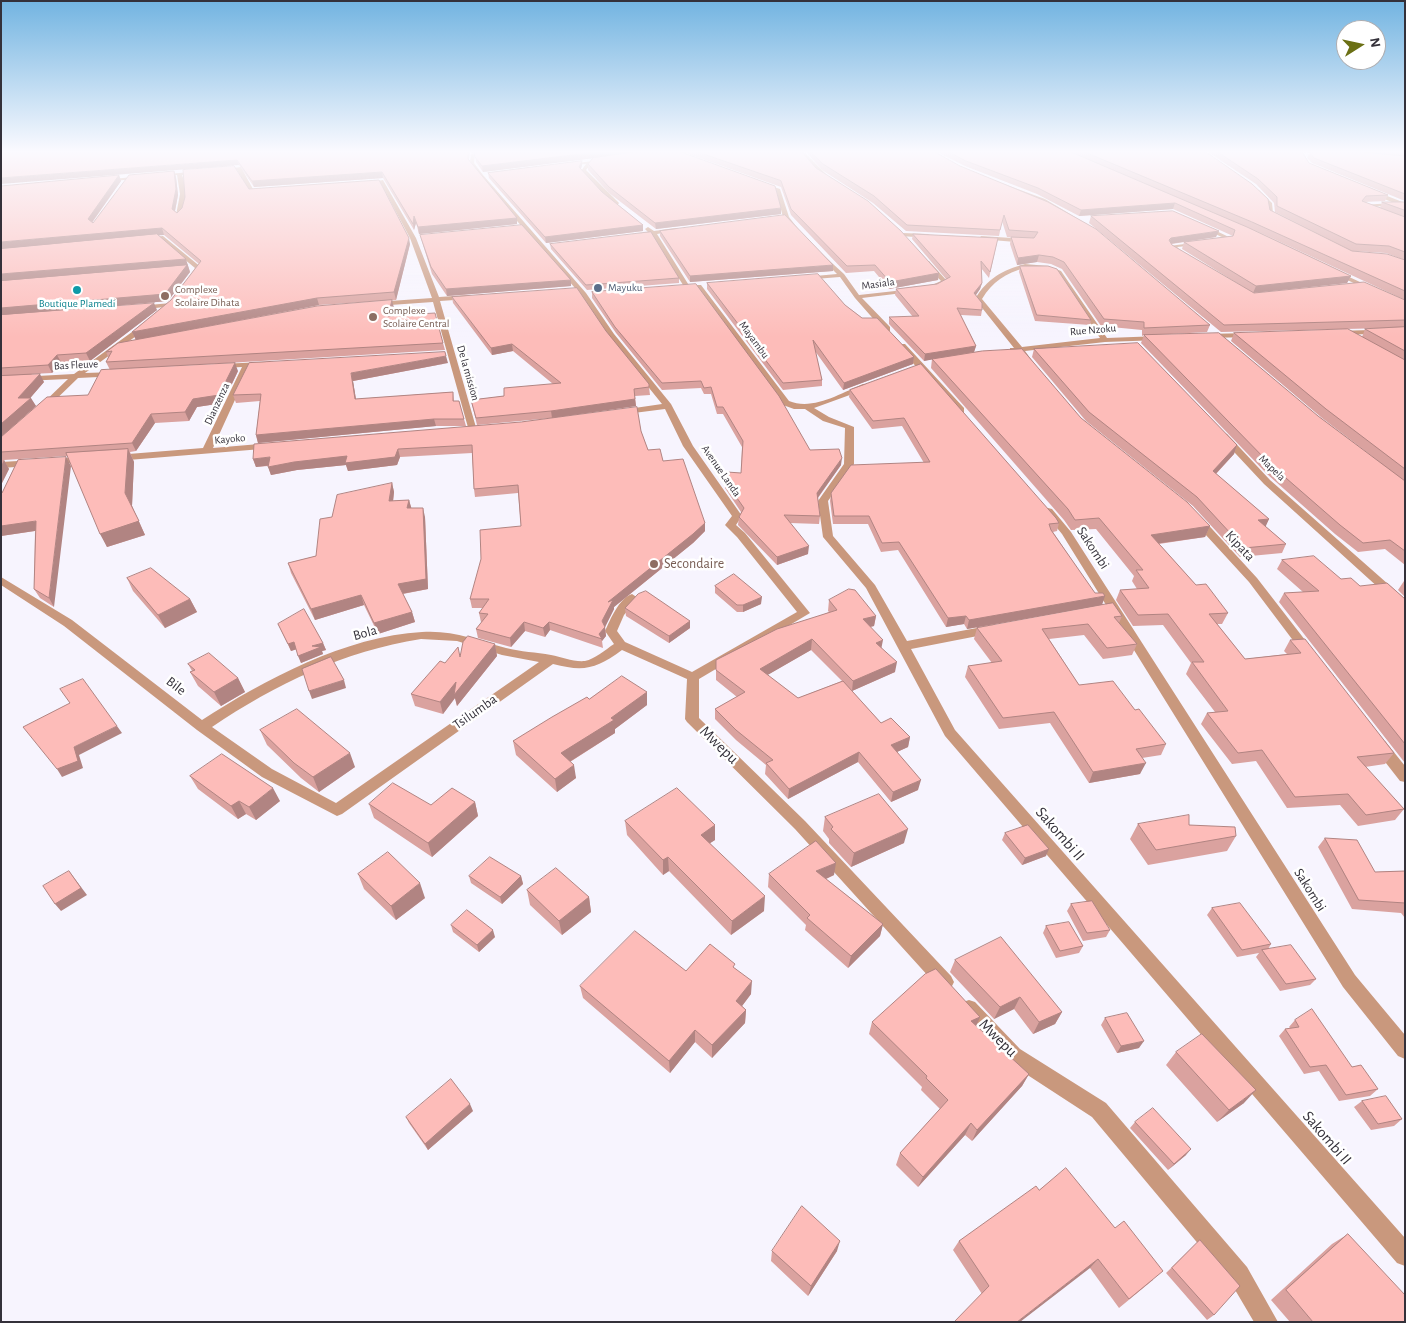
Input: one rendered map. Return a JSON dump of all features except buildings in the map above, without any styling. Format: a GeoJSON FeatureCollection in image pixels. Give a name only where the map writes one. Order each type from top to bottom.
{"type":"FeatureCollection","features":[{"type":"Feature","properties":{"kind":"street","name":"De la mission"},"geometry":{"type":"LineString","coordinates":[[400,214],[413,238],[436,299],[473,431]]}},
{"type":"Feature","properties":{"kind":"street","name":"Avenue Landa"},"geometry":{"type":"LineString","coordinates":[[513,214],[522,227],[547,246],[582,292],[611,335],[668,406],[688,446],[737,516],[730,525],[741,535],[804,613],[693,677]]}},
{"type":"Feature","properties":{"kind":"street"},"geometry":{"type":"LineString","coordinates":[[781,214],[781,218],[810,243],[842,275],[857,297],[972,423]]}},
{"type":"Feature","properties":{"kind":"street"},"geometry":{"type":"LineString","coordinates":[[1068,214],[1097,233]]}},
{"type":"Feature","properties":{"kind":"street"},"geometry":{"type":"LineString","coordinates":[[1270,214],[1290,225]]}},
{"type":"Feature","properties":{"kind":"street"},"geometry":{"type":"LineString","coordinates":[[1079,220],[1088,220]]}},
{"type":"Feature","properties":{"kind":"street"},"geometry":{"type":"LineString","coordinates":[[640,222],[653,233],[687,287]]}},
{"type":"Feature","properties":{"kind":"street"},"geometry":{"type":"LineString","coordinates":[[1186,258],[1172,246],[1230,239],[1194,222]]}},
{"type":"Feature","properties":{"kind":"street"},"geometry":{"type":"LineString","coordinates":[[625,236],[680,229]]}},
{"type":"Feature","properties":{"kind":"street"},"geometry":{"type":"LineString","coordinates":[[896,229],[909,242]]}},
{"type":"Feature","properties":{"kind":"street"},"geometry":{"type":"LineString","coordinates":[[903,235],[940,236]]}},
{"type":"Feature","properties":{"kind":"street"},"geometry":{"type":"LineString","coordinates":[[134,239],[161,237],[199,268]]}},
{"type":"Feature","properties":{"kind":"street"},"geometry":{"type":"LineString","coordinates":[[413,238],[423,237]]}},
{"type":"Feature","properties":{"kind":"street"},"geometry":{"type":"LineString","coordinates":[[969,237],[1033,241]]}},
{"type":"Feature","properties":{"kind":"street"},"geometry":{"type":"LineString","coordinates":[[921,256],[945,282],[926,287]]}},
{"type":"Feature","properties":{"kind":"street"},"geometry":{"type":"LineString","coordinates":[[1035,369],[978,299],[983,289],[1003,273],[1036,266],[1050,268],[1059,272],[1105,340]]}},
{"type":"Feature","properties":{"kind":"street"},"geometry":{"type":"LineString","coordinates":[[189,269],[199,268]]}},
{"type":"Feature","properties":{"kind":"street"},"geometry":{"type":"LineString","coordinates":[[188,283],[199,268]]}},
{"type":"Feature","properties":{"kind":"street"},"geometry":{"type":"LineString","coordinates":[[1327,269],[1379,293]]}},
{"type":"Feature","properties":{"kind":"street"},"geometry":{"type":"LineString","coordinates":[[792,279],[842,275]]}},
{"type":"Feature","properties":{"kind":"street","name":"Mayambu"},"geometry":{"type":"LineString","coordinates":[[687,287],[703,285],[786,404],[792,407],[808,408]]}},
{"type":"Feature","properties":{"kind":"street"},"geometry":{"type":"LineString","coordinates":[[1346,287],[1362,285]]}},
{"type":"Feature","properties":{"kind":"street"},"geometry":{"type":"LineString","coordinates":[[678,287],[687,287]]}},
{"type":"Feature","properties":{"kind":"street","name":"Masiala"},"geometry":{"type":"LineString","coordinates":[[857,297],[916,289]]}},
{"type":"Feature","properties":{"kind":"street"},"geometry":{"type":"LineString","coordinates":[[368,305],[474,297]]}},
{"type":"Feature","properties":{"kind":"street"},"geometry":{"type":"LineString","coordinates":[[35,414],[76,376],[118,348],[171,305],[176,298]]}},
{"type":"Feature","properties":{"kind":"street"},"geometry":{"type":"LineString","coordinates":[[133,308],[171,305]]}},
{"type":"Feature","properties":{"kind":"street"},"geometry":{"type":"LineString","coordinates":[[1208,329],[1223,342]]}},
{"type":"Feature","properties":{"kind":"street"},"geometry":{"type":"LineString","coordinates":[[1328,333],[1405,330]]}},
{"type":"Feature","properties":{"kind":"street"},"geometry":{"type":"LineString","coordinates":[[1347,333],[1363,343]]}},
{"type":"Feature","properties":{"kind":"street"},"geometry":{"type":"LineString","coordinates":[[1197,336],[1262,335]]}},
{"type":"Feature","properties":{"kind":"street","name":"Rue Nzoku"},"geometry":{"type":"LineString","coordinates":[[999,352],[1105,340],[1168,337]]}},
{"type":"Feature","properties":{"kind":"street"},"geometry":{"type":"LineString","coordinates":[[1131,338],[1144,352]]}},
{"type":"Feature","properties":{"kind":"street"},"geometry":{"type":"LineString","coordinates":[[118,348],[137,344]]}},
{"type":"Feature","properties":{"kind":"street"},"geometry":{"type":"LineString","coordinates":[[442,355],[451,354]]}},
{"type":"Feature","properties":{"kind":"street"},"geometry":{"type":"LineString","coordinates":[[211,367],[277,363]]}},
{"type":"Feature","properties":{"kind":"street","name":"Dianzenza"},"geometry":{"type":"LineString","coordinates":[[206,452],[248,364]]}},
{"type":"Feature","properties":{"kind":"street","name":"Bas Fleuve"},"geometry":{"type":"LineString","coordinates":[[1,380],[121,373]]}},
{"type":"Feature","properties":{"kind":"street"},"geometry":{"type":"LineString","coordinates":[[808,408],[878,382]]}},
{"type":"Feature","properties":{"kind":"street"},"geometry":{"type":"LineString","coordinates":[[612,414],[668,406]]}},
{"type":"Feature","properties":{"kind":"street","name":"Sakombi II"},"geometry":{"type":"LineString","coordinates":[[808,408],[826,419],[850,427],[849,464],[824,501],[828,537],[871,587],[950,733],[1405,1255]]}},
{"type":"Feature","properties":{"kind":"street","name":"Mapela"},"geometry":{"type":"LineString","coordinates":[[1216,429],[1262,477],[1405,605]]}},
{"type":"Feature","properties":{"kind":"street","name":"Kayoko"},"geometry":{"type":"LineString","coordinates":[[1,465],[16,468],[102,459],[282,445]]}},
{"type":"Feature","properties":{"kind":"street","name":"Sakombi"},"geometry":{"type":"LineString","coordinates":[[1041,502],[1062,528],[1109,609],[1349,980],[1405,1050]]}},
{"type":"Feature","properties":{"kind":"street","name":"Kipata"},"geometry":{"type":"LineString","coordinates":[[1188,509],[1253,580],[1312,657]]}},
{"type":"Feature","properties":{"kind":"street","name":"Bile"},"geometry":{"type":"LineString","coordinates":[[1,580],[68,623],[202,727],[267,773],[337,810]]}},
{"type":"Feature","properties":{"kind":"street"},"geometry":{"type":"LineString","coordinates":[[632,598],[619,614],[611,631],[621,645],[693,677]]}},
{"type":"Feature","properties":{"kind":"street"},"geometry":{"type":"LineString","coordinates":[[904,646],[1010,626]]}},
{"type":"Feature","properties":{"kind":"street","name":"Bola"},"geometry":{"type":"LineString","coordinates":[[202,727],[228,709],[322,660],[413,635],[452,636],[504,651],[551,659]]}},
{"type":"Feature","properties":{"kind":"street"},"geometry":{"type":"LineString","coordinates":[[551,659],[580,667],[591,665],[621,645]]}},
{"type":"Feature","properties":{"kind":"street","name":"Tsilumba"},"geometry":{"type":"LineString","coordinates":[[337,810],[551,659]]}},
{"type":"Feature","properties":{"kind":"street","name":"Mwepu"},"geometry":{"type":"LineString","coordinates":[[693,677],[692,719],[800,825],[1013,1056],[1098,1110],[1239,1276],[1267,1322]]}},
{"type":"Feature","properties":{"kind":"street"},"geometry":{"type":"LineString","coordinates":[[1376,739],[1405,776]]}},
{"type":"Feature","properties":{"kind":"place","name":"Mayuku"},"geometry":{"type":"Point","coordinates":[598,288]}},
{"type":"Feature","properties":{"kind":"place","name":"Boutique Plamedi"},"geometry":{"type":"Point","coordinates":[77,290]}},
{"type":"Feature","properties":{"kind":"place","name":"Complexe Scolaire Dihata"},"geometry":{"type":"Point","coordinates":[165,296]}},
{"type":"Feature","properties":{"kind":"place","name":"Complexe Scolaire Central"},"geometry":{"type":"Point","coordinates":[373,317]}},
{"type":"Feature","properties":{"kind":"place","name":"Secondaire"},"geometry":{"type":"Point","coordinates":[654,564]}}]}
